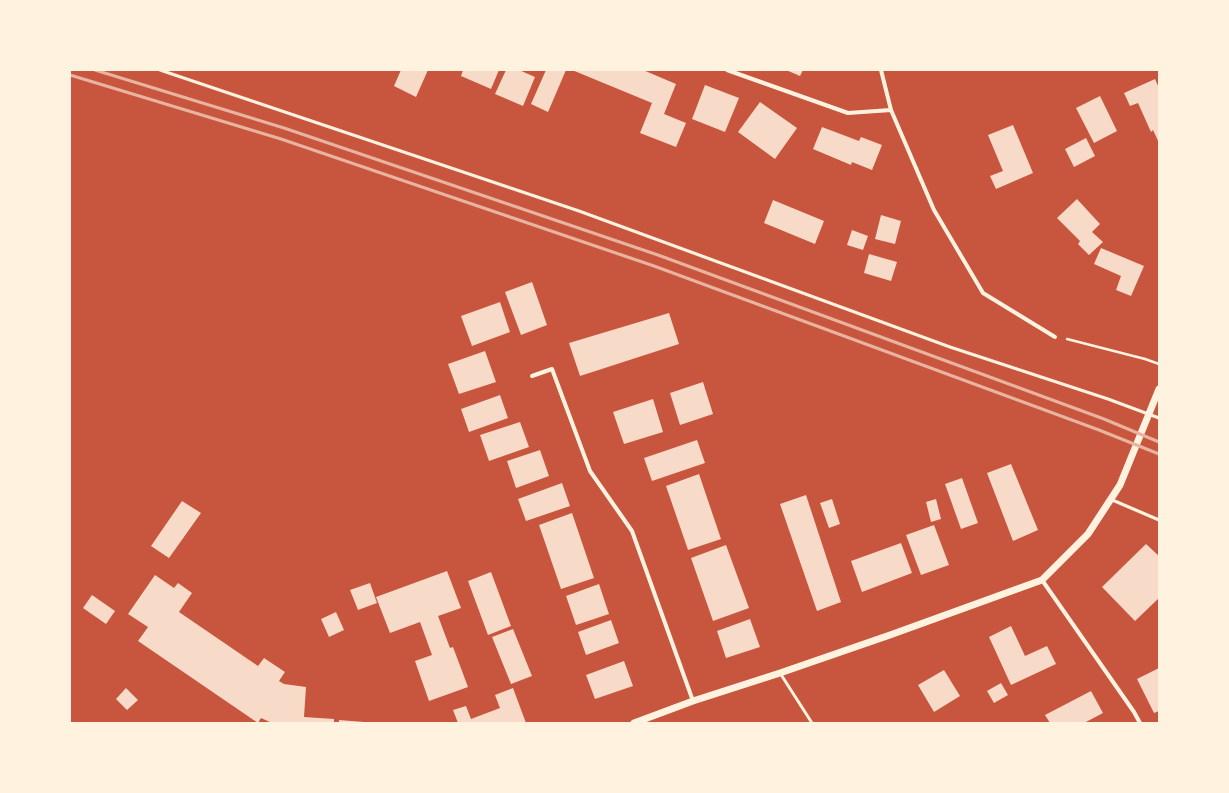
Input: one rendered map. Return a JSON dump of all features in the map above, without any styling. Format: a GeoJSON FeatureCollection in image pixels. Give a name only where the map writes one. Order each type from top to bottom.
{"type":"FeatureCollection","features":[{"type":"Feature","properties":{"kind":"street"},"geometry":{"type":"LineString","coordinates":[[727,70],[848,113],[891,110]]}},
{"type":"Feature","properties":{"kind":"street"},"geometry":{"type":"LineString","coordinates":[[880,70],[891,110],[934,210],[983,293],[1055,336]]}},
{"type":"Feature","properties":{"kind":"street"},"geometry":{"type":"LineString","coordinates":[[532,376],[552,369],[590,471],[632,532],[693,701]]}},
{"type":"Feature","properties":{"kind":"street"},"geometry":{"type":"LineString","coordinates":[[634,723],[693,701],[890,635],[1042,580],[1088,534],[1120,485],[1159,388]]}},
{"type":"Feature","properties":{"kind":"street"},"geometry":{"type":"LineString","coordinates":[[1042,580],[1134,712],[1140,723]]}},
{"type":"Feature","properties":{"kind":"lane"},"geometry":{"type":"LineString","coordinates":[[160,70],[580,211],[950,347],[1108,398],[1159,418]]}},
{"type":"Feature","properties":{"kind":"lane"},"geometry":{"type":"LineString","coordinates":[[1110,499],[1159,520]]}},
{"type":"Feature","properties":{"kind":"lane"},"geometry":{"type":"LineString","coordinates":[[780,673],[812,723]]}},
{"type":"Feature","properties":{"kind":"path"},"geometry":{"type":"LineString","coordinates":[[1055,336],[1159,364]]}},
{"type":"Feature","properties":{"kind":"building"},"geometry":{"type":"Polygon","coordinates":[[[401,70],[428,70],[416,97],[394,86],[401,70]]]}},
{"type":"Feature","properties":{"kind":"building"},"geometry":{"type":"Polygon","coordinates":[[[463,70],[499,70],[491,89],[461,76],[463,70]]]}},
{"type":"Feature","properties":{"kind":"building"},"geometry":{"type":"Polygon","coordinates":[[[506,70],[519,70],[535,77],[523,106],[495,94],[506,70]]]}},
{"type":"Feature","properties":{"kind":"building"},"geometry":{"type":"Polygon","coordinates":[[[546,70],[566,70],[548,112],[531,104],[546,70]]]}},
{"type":"Feature","properties":{"kind":"building"},"geometry":{"type":"Polygon","coordinates":[[[572,70],[643,70],[676,84],[664,114],[686,123],[676,147],[640,133],[652,103],[572,70]]]}},
{"type":"Feature","properties":{"kind":"building"},"geometry":{"type":"Polygon","coordinates":[[[786,70],[803,70],[800,76],[786,70]]]}},
{"type":"Feature","properties":{"kind":"building"},"geometry":{"type":"Polygon","coordinates":[[[1155,79],[1159,88],[1159,143],[1153,130],[1151,132],[1138,103],[1130,106],[1124,93],[1155,79]]]}},
{"type":"Feature","properties":{"kind":"building"},"geometry":{"type":"Polygon","coordinates":[[[705,85],[739,98],[725,132],[692,119],[705,85]]]}},
{"type":"Feature","properties":{"kind":"building"},"geometry":{"type":"Polygon","coordinates":[[[1100,96],[1117,131],[1094,143],[1076,108],[1100,96]]]}},
{"type":"Feature","properties":{"kind":"building"},"geometry":{"type":"Polygon","coordinates":[[[760,102],[797,128],[775,159],[738,132],[760,102]]]}},
{"type":"Feature","properties":{"kind":"building"},"geometry":{"type":"Polygon","coordinates":[[[1013,125],[1033,173],[996,189],[990,176],[1003,171],[988,135],[1013,125]]]}},
{"type":"Feature","properties":{"kind":"building"},"geometry":{"type":"Polygon","coordinates":[[[822,127],[859,141],[861,137],[882,145],[872,170],[852,162],[851,165],[813,149],[822,127]]]}},
{"type":"Feature","properties":{"kind":"building"},"geometry":{"type":"Polygon","coordinates":[[[1086,138],[1095,156],[1074,167],[1065,149],[1086,138]]]}},
{"type":"Feature","properties":{"kind":"building"},"geometry":{"type":"Polygon","coordinates":[[[1077,199],[1100,224],[1092,232],[1103,242],[1089,255],[1078,244],[1080,241],[1057,218],[1077,199]]]}},
{"type":"Feature","properties":{"kind":"building"},"geometry":{"type":"Polygon","coordinates":[[[773,200],[824,221],[815,244],[764,223],[773,200]]]}},
{"type":"Feature","properties":{"kind":"building"},"geometry":{"type":"Polygon","coordinates":[[[881,215],[901,221],[895,244],[875,239],[881,215]]]}},
{"type":"Feature","properties":{"kind":"building"},"geometry":{"type":"Polygon","coordinates":[[[852,230],[868,236],[863,250],[847,245],[852,230]]]}},
{"type":"Feature","properties":{"kind":"building"},"geometry":{"type":"Polygon","coordinates":[[[1101,248],[1144,266],[1131,296],[1116,290],[1121,276],[1094,264],[1101,248]]]}},
{"type":"Feature","properties":{"kind":"building"},"geometry":{"type":"Polygon","coordinates":[[[869,254],[897,262],[891,281],[864,273],[869,254]]]}},
{"type":"Feature","properties":{"kind":"building"},"geometry":{"type":"Polygon","coordinates":[[[532,282],[547,325],[521,335],[505,292],[532,282]]]}},
{"type":"Feature","properties":{"kind":"building"},"geometry":{"type":"Polygon","coordinates":[[[500,302],[510,332],[472,346],[461,316],[500,302]]]}},
{"type":"Feature","properties":{"kind":"building"},"geometry":{"type":"Polygon","coordinates":[[[669,313],[679,344],[580,376],[569,343],[669,313]]]}},
{"type":"Feature","properties":{"kind":"building"},"geometry":{"type":"Polygon","coordinates":[[[485,351],[496,382],[459,394],[448,364],[485,351]]]}},
{"type":"Feature","properties":{"kind":"building"},"geometry":{"type":"Polygon","coordinates":[[[703,382],[713,414],[680,425],[670,393],[703,382]]]}},
{"type":"Feature","properties":{"kind":"building"},"geometry":{"type":"Polygon","coordinates":[[[500,395],[508,418],[469,432],[461,409],[500,395]]]}},
{"type":"Feature","properties":{"kind":"building"},"geometry":{"type":"Polygon","coordinates":[[[653,399],[663,432],[624,444],[613,412],[653,399]]]}},
{"type":"Feature","properties":{"kind":"building"},"geometry":{"type":"Polygon","coordinates":[[[520,422],[529,447],[489,461],[480,435],[520,422]]]}},
{"type":"Feature","properties":{"kind":"building"},"geometry":{"type":"Polygon","coordinates":[[[697,440],[705,463],[652,481],[644,458],[697,440]]]}},
{"type":"Feature","properties":{"kind":"building"},"geometry":{"type":"Polygon","coordinates":[[[540,450],[549,476],[516,488],[507,461],[540,450]]]}},
{"type":"Feature","properties":{"kind":"building"},"geometry":{"type":"Polygon","coordinates":[[[1011,464],[1038,530],[1013,541],[987,473],[1011,464]]]}},
{"type":"Feature","properties":{"kind":"building"},"geometry":{"type":"Polygon","coordinates":[[[699,474],[721,539],[688,550],[666,486],[699,474]]]}},
{"type":"Feature","properties":{"kind":"building"},"geometry":{"type":"Polygon","coordinates":[[[962,478],[978,523],[961,529],[945,484],[962,478]]]}},
{"type":"Feature","properties":{"kind":"building"},"geometry":{"type":"Polygon","coordinates":[[[562,483],[570,506],[526,521],[518,499],[562,483]]]}},
{"type":"Feature","properties":{"kind":"building"},"geometry":{"type":"Polygon","coordinates":[[[806,495],[841,602],[817,611],[780,504],[806,495]]]}},
{"type":"Feature","properties":{"kind":"building"},"geometry":{"type":"Polygon","coordinates":[[[832,499],[840,524],[829,528],[820,503],[832,499]]]}},
{"type":"Feature","properties":{"kind":"building"},"geometry":{"type":"Polygon","coordinates":[[[936,499],[941,519],[931,522],[926,502],[936,499]]]}},
{"type":"Feature","properties":{"kind":"building"},"geometry":{"type":"Polygon","coordinates":[[[182,501],[201,513],[169,558],[151,546],[182,501]]]}},
{"type":"Feature","properties":{"kind":"building"},"geometry":{"type":"Polygon","coordinates":[[[572,513],[594,578],[561,589],[539,525],[572,513]]]}},
{"type":"Feature","properties":{"kind":"building"},"geometry":{"type":"Polygon","coordinates":[[[934,525],[949,565],[921,575],[906,535],[934,525]]]}},
{"type":"Feature","properties":{"kind":"building"},"geometry":{"type":"Polygon","coordinates":[[[901,543],[912,573],[862,592],[851,561],[901,543]]]}},
{"type":"Feature","properties":{"kind":"building"},"geometry":{"type":"Polygon","coordinates":[[[1146,544],[1159,556],[1159,598],[1135,621],[1102,587],[1146,544]]]}},
{"type":"Feature","properties":{"kind":"building"},"geometry":{"type":"Polygon","coordinates":[[[726,545],[749,608],[713,621],[691,558],[726,545]]]}},
{"type":"Feature","properties":{"kind":"building"},"geometry":{"type":"Polygon","coordinates":[[[447,571],[461,608],[438,616],[450,648],[453,647],[468,687],[429,701],[415,661],[432,655],[420,622],[390,633],[376,597],[447,571]]]}},
{"type":"Feature","properties":{"kind":"building"},"geometry":{"type":"Polygon","coordinates":[[[491,572],[511,626],[488,635],[468,581],[491,572]]]}},
{"type":"Feature","properties":{"kind":"building"},"geometry":{"type":"Polygon","coordinates":[[[155,575],[174,588],[178,583],[192,593],[179,612],[258,666],[264,658],[285,672],[279,681],[284,684],[306,687],[304,717],[334,719],[334,723],[272,723],[261,718],[258,723],[138,641],[148,627],[128,614],[155,575]]]}},
{"type":"Feature","properties":{"kind":"building"},"geometry":{"type":"Polygon","coordinates":[[[370,583],[377,603],[358,610],[350,590],[370,583]]]}},
{"type":"Feature","properties":{"kind":"building"},"geometry":{"type":"Polygon","coordinates":[[[599,584],[609,614],[576,625],[566,596],[599,584]]]}},
{"type":"Feature","properties":{"kind":"building"},"geometry":{"type":"Polygon","coordinates":[[[92,595],[115,611],[106,624],[83,608],[92,595]]]}},
{"type":"Feature","properties":{"kind":"building"},"geometry":{"type":"Polygon","coordinates":[[[336,612],[344,630],[329,637],[321,619],[336,612]]]}},
{"type":"Feature","properties":{"kind":"building"},"geometry":{"type":"Polygon","coordinates":[[[750,619],[760,647],[726,658],[717,631],[750,619]]]}},
{"type":"Feature","properties":{"kind":"building"},"geometry":{"type":"Polygon","coordinates":[[[611,620],[619,643],[586,655],[578,632],[611,620]]]}},
{"type":"Feature","properties":{"kind":"building"},"geometry":{"type":"Polygon","coordinates":[[[1011,626],[1025,656],[1047,646],[1056,664],[1011,685],[989,637],[1011,626]]]}},
{"type":"Feature","properties":{"kind":"building"},"geometry":{"type":"Polygon","coordinates":[[[513,629],[532,676],[511,684],[492,637],[513,629]]]}},
{"type":"Feature","properties":{"kind":"building"},"geometry":{"type":"Polygon","coordinates":[[[624,661],[633,686],[595,699],[586,675],[624,661]]]}},
{"type":"Feature","properties":{"kind":"building"},"geometry":{"type":"Polygon","coordinates":[[[1159,668],[1159,711],[1154,713],[1137,679],[1159,668]]]}},
{"type":"Feature","properties":{"kind":"building"},"geometry":{"type":"Polygon","coordinates":[[[944,670],[960,696],[934,712],[918,685],[944,670]]]}},
{"type":"Feature","properties":{"kind":"building"},"geometry":{"type":"Polygon","coordinates":[[[1001,683],[1008,695],[994,703],[987,691],[1001,683]]]}},
{"type":"Feature","properties":{"kind":"building"},"geometry":{"type":"Polygon","coordinates":[[[126,688],[138,700],[127,710],[116,699],[126,688]]]}},
{"type":"Feature","properties":{"kind":"building"},"geometry":{"type":"Polygon","coordinates":[[[513,688],[526,723],[458,723],[453,710],[466,706],[471,719],[500,708],[495,695],[513,688]]]}},
{"type":"Feature","properties":{"kind":"building"},"geometry":{"type":"Polygon","coordinates":[[[1091,691],[1103,713],[1084,723],[1050,723],[1045,715],[1091,691]]]}},
{"type":"Feature","properties":{"kind":"building"},"geometry":{"type":"Polygon","coordinates":[[[339,720],[364,722],[364,723],[339,723],[339,720]]]}},
{"type":"Feature","properties":{"kind":"railway"},"geometry":{"type":"LineString","coordinates":[[95,70],[284,128],[658,255],[1104,419],[1159,442]]}},
{"type":"Feature","properties":{"kind":"railway"},"geometry":{"type":"LineString","coordinates":[[70,75],[281,139],[654,266],[1099,430],[1159,454]]}}]}
